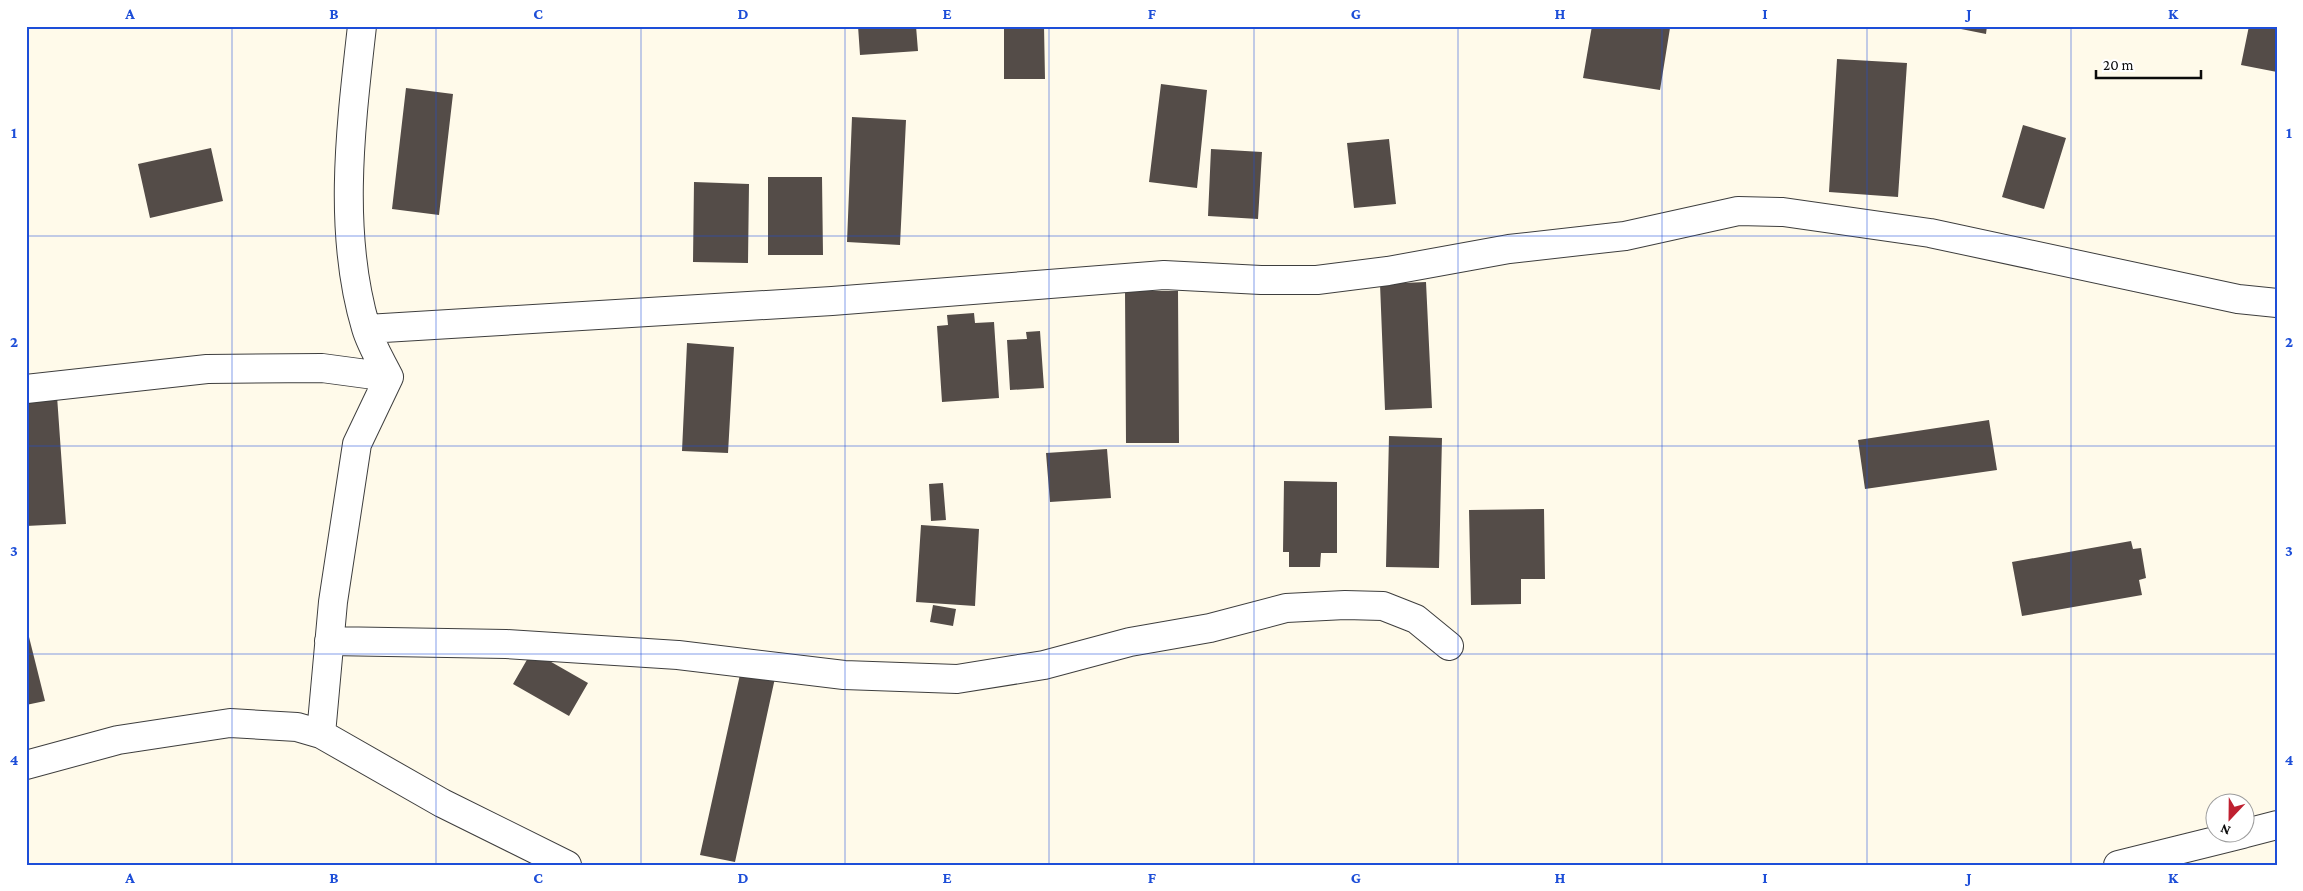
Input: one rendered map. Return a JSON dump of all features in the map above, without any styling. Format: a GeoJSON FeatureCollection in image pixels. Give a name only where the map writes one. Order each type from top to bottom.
{"type":"FeatureCollection","features":[{"type":"Feature","properties":{"kind":"street"},"geometry":{"type":"LineString","coordinates":[[362,26],[353,108],[349,203],[354,266],[367,329],[389,377]]}},
{"type":"Feature","properties":{"kind":"street"},"geometry":{"type":"LineString","coordinates":[[367,329],[832,301],[1164,275],[1261,280],[1317,280],[1388,271],[1509,249],[1625,236],[1738,211],[1782,212],[1930,233],[2238,300],[2277,303]]}},
{"type":"Feature","properties":{"kind":"street"},"geometry":{"type":"LineString","coordinates":[[26,389],[207,369],[322,368],[389,377]]}},
{"type":"Feature","properties":{"kind":"street"},"geometry":{"type":"LineString","coordinates":[[321,734],[329,641],[356,444],[389,377]]}},
{"type":"Feature","properties":{"kind":"street"},"geometry":{"type":"LineString","coordinates":[[329,641],[506,644],[678,655],[844,676],[957,679],[1044,665],[1130,642],[1210,628],[1286,608],[1345,605],[1383,606],[1416,619],[1449,646]]}},
{"type":"Feature","properties":{"kind":"street"},"geometry":{"type":"LineString","coordinates":[[26,765],[118,740],[230,723],[297,727],[321,734],[442,803],[567,865]]}},
{"type":"Feature","properties":{"kind":"street"},"geometry":{"type":"LineString","coordinates":[[2256,830],[2277,825]]}},
{"type":"Feature","properties":{"kind":"street"},"geometry":{"type":"LineString","coordinates":[[2118,865],[2206,843]]}},
{"type":"Feature","properties":{"kind":"building"},"geometry":{"type":"Polygon","coordinates":[[[858,26],[916,26],[918,51],[860,55],[858,26]]]}},
{"type":"Feature","properties":{"kind":"building"},"geometry":{"type":"Polygon","coordinates":[[[1004,26],[1044,26],[1045,79],[1004,79],[1004,26]]]}},
{"type":"Feature","properties":{"kind":"building"},"geometry":{"type":"Polygon","coordinates":[[[1592,26],[1670,28],[1660,90],[1583,78],[1592,26]]]}},
{"type":"Feature","properties":{"kind":"building"},"geometry":{"type":"Polygon","coordinates":[[[1946,26],[1987,26],[1986,34],[1946,26]]]}},
{"type":"Feature","properties":{"kind":"building"},"geometry":{"type":"Polygon","coordinates":[[[2249,26],[2277,26],[2277,72],[2241,65],[2249,26]]]}},
{"type":"Feature","properties":{"kind":"building"},"geometry":{"type":"Polygon","coordinates":[[[1837,59],[1907,63],[1898,197],[1829,192],[1837,59]]]}},
{"type":"Feature","properties":{"kind":"building"},"geometry":{"type":"Polygon","coordinates":[[[1161,84],[1207,90],[1197,188],[1149,182],[1161,84]]]}},
{"type":"Feature","properties":{"kind":"building"},"geometry":{"type":"Polygon","coordinates":[[[406,88],[453,94],[439,215],[392,209],[406,88]]]}},
{"type":"Feature","properties":{"kind":"building"},"geometry":{"type":"Polygon","coordinates":[[[852,117],[906,120],[900,245],[847,242],[852,117]]]}},
{"type":"Feature","properties":{"kind":"building"},"geometry":{"type":"Polygon","coordinates":[[[2023,125],[2066,138],[2044,209],[2002,197],[2023,125]]]}},
{"type":"Feature","properties":{"kind":"building"},"geometry":{"type":"Polygon","coordinates":[[[1389,139],[1396,204],[1354,208],[1347,143],[1389,139]]]}},
{"type":"Feature","properties":{"kind":"building"},"geometry":{"type":"Polygon","coordinates":[[[211,148],[223,201],[150,218],[138,164],[211,148]]]}},
{"type":"Feature","properties":{"kind":"building"},"geometry":{"type":"Polygon","coordinates":[[[1211,149],[1262,152],[1258,219],[1208,216],[1211,149]]]}},
{"type":"Feature","properties":{"kind":"building"},"geometry":{"type":"Polygon","coordinates":[[[768,177],[822,177],[823,255],[768,255],[768,177]]]}},
{"type":"Feature","properties":{"kind":"building"},"geometry":{"type":"Polygon","coordinates":[[[694,182],[749,184],[748,263],[693,262],[694,182]]]}},
{"type":"Feature","properties":{"kind":"building"},"geometry":{"type":"Polygon","coordinates":[[[1426,282],[1432,408],[1385,410],[1380,284],[1426,282]]]}},
{"type":"Feature","properties":{"kind":"building"},"geometry":{"type":"Polygon","coordinates":[[[1125,291],[1178,291],[1179,443],[1126,443],[1125,291]]]}},
{"type":"Feature","properties":{"kind":"building"},"geometry":{"type":"Polygon","coordinates":[[[974,313],[975,323],[994,322],[999,398],[942,402],[937,326],[948,325],[947,315],[974,313]]]}},
{"type":"Feature","properties":{"kind":"building"},"geometry":{"type":"Polygon","coordinates":[[[1040,331],[1044,388],[1010,390],[1007,340],[1027,339],[1026,332],[1040,331]]]}},
{"type":"Feature","properties":{"kind":"building"},"geometry":{"type":"Polygon","coordinates":[[[687,343],[734,347],[728,453],[682,451],[687,343]]]}},
{"type":"Feature","properties":{"kind":"building"},"geometry":{"type":"Polygon","coordinates":[[[26,391],[57,396],[66,524],[26,526],[26,391]]]}},
{"type":"Feature","properties":{"kind":"building"},"geometry":{"type":"Polygon","coordinates":[[[1989,420],[1997,470],[1865,489],[1858,440],[1989,420]]]}},
{"type":"Feature","properties":{"kind":"building"},"geometry":{"type":"Polygon","coordinates":[[[1389,436],[1442,438],[1439,568],[1386,567],[1389,436]]]}},
{"type":"Feature","properties":{"kind":"building"},"geometry":{"type":"Polygon","coordinates":[[[1107,449],[1111,498],[1050,502],[1046,453],[1107,449]]]}},
{"type":"Feature","properties":{"kind":"building"},"geometry":{"type":"Polygon","coordinates":[[[1284,481],[1337,482],[1337,553],[1321,553],[1320,567],[1289,567],[1289,552],[1283,552],[1284,481]]]}},
{"type":"Feature","properties":{"kind":"building"},"geometry":{"type":"Polygon","coordinates":[[[943,483],[946,520],[931,521],[929,484],[943,483]]]}},
{"type":"Feature","properties":{"kind":"building"},"geometry":{"type":"Polygon","coordinates":[[[1544,509],[1545,579],[1521,579],[1521,604],[1471,605],[1469,510],[1544,509]]]}},
{"type":"Feature","properties":{"kind":"building"},"geometry":{"type":"Polygon","coordinates":[[[921,525],[979,529],[975,606],[916,602],[921,525]]]}},
{"type":"Feature","properties":{"kind":"building"},"geometry":{"type":"Polygon","coordinates":[[[2131,541],[2133,549],[2141,548],[2146,578],[2139,580],[2142,595],[2022,616],[2012,562],[2131,541]]]}},
{"type":"Feature","properties":{"kind":"building"},"geometry":{"type":"Polygon","coordinates":[[[933,605],[956,609],[953,626],[930,622],[933,605]]]}},
{"type":"Feature","properties":{"kind":"building"},"geometry":{"type":"Polygon","coordinates":[[[26,625],[45,701],[26,705],[26,625]]]}},
{"type":"Feature","properties":{"kind":"building"},"geometry":{"type":"Polygon","coordinates":[[[532,651],[588,683],[569,716],[513,684],[532,651]]]}},
{"type":"Feature","properties":{"kind":"building"},"geometry":{"type":"Polygon","coordinates":[[[741,670],[775,678],[735,862],[700,855],[741,670]]]}}]}
